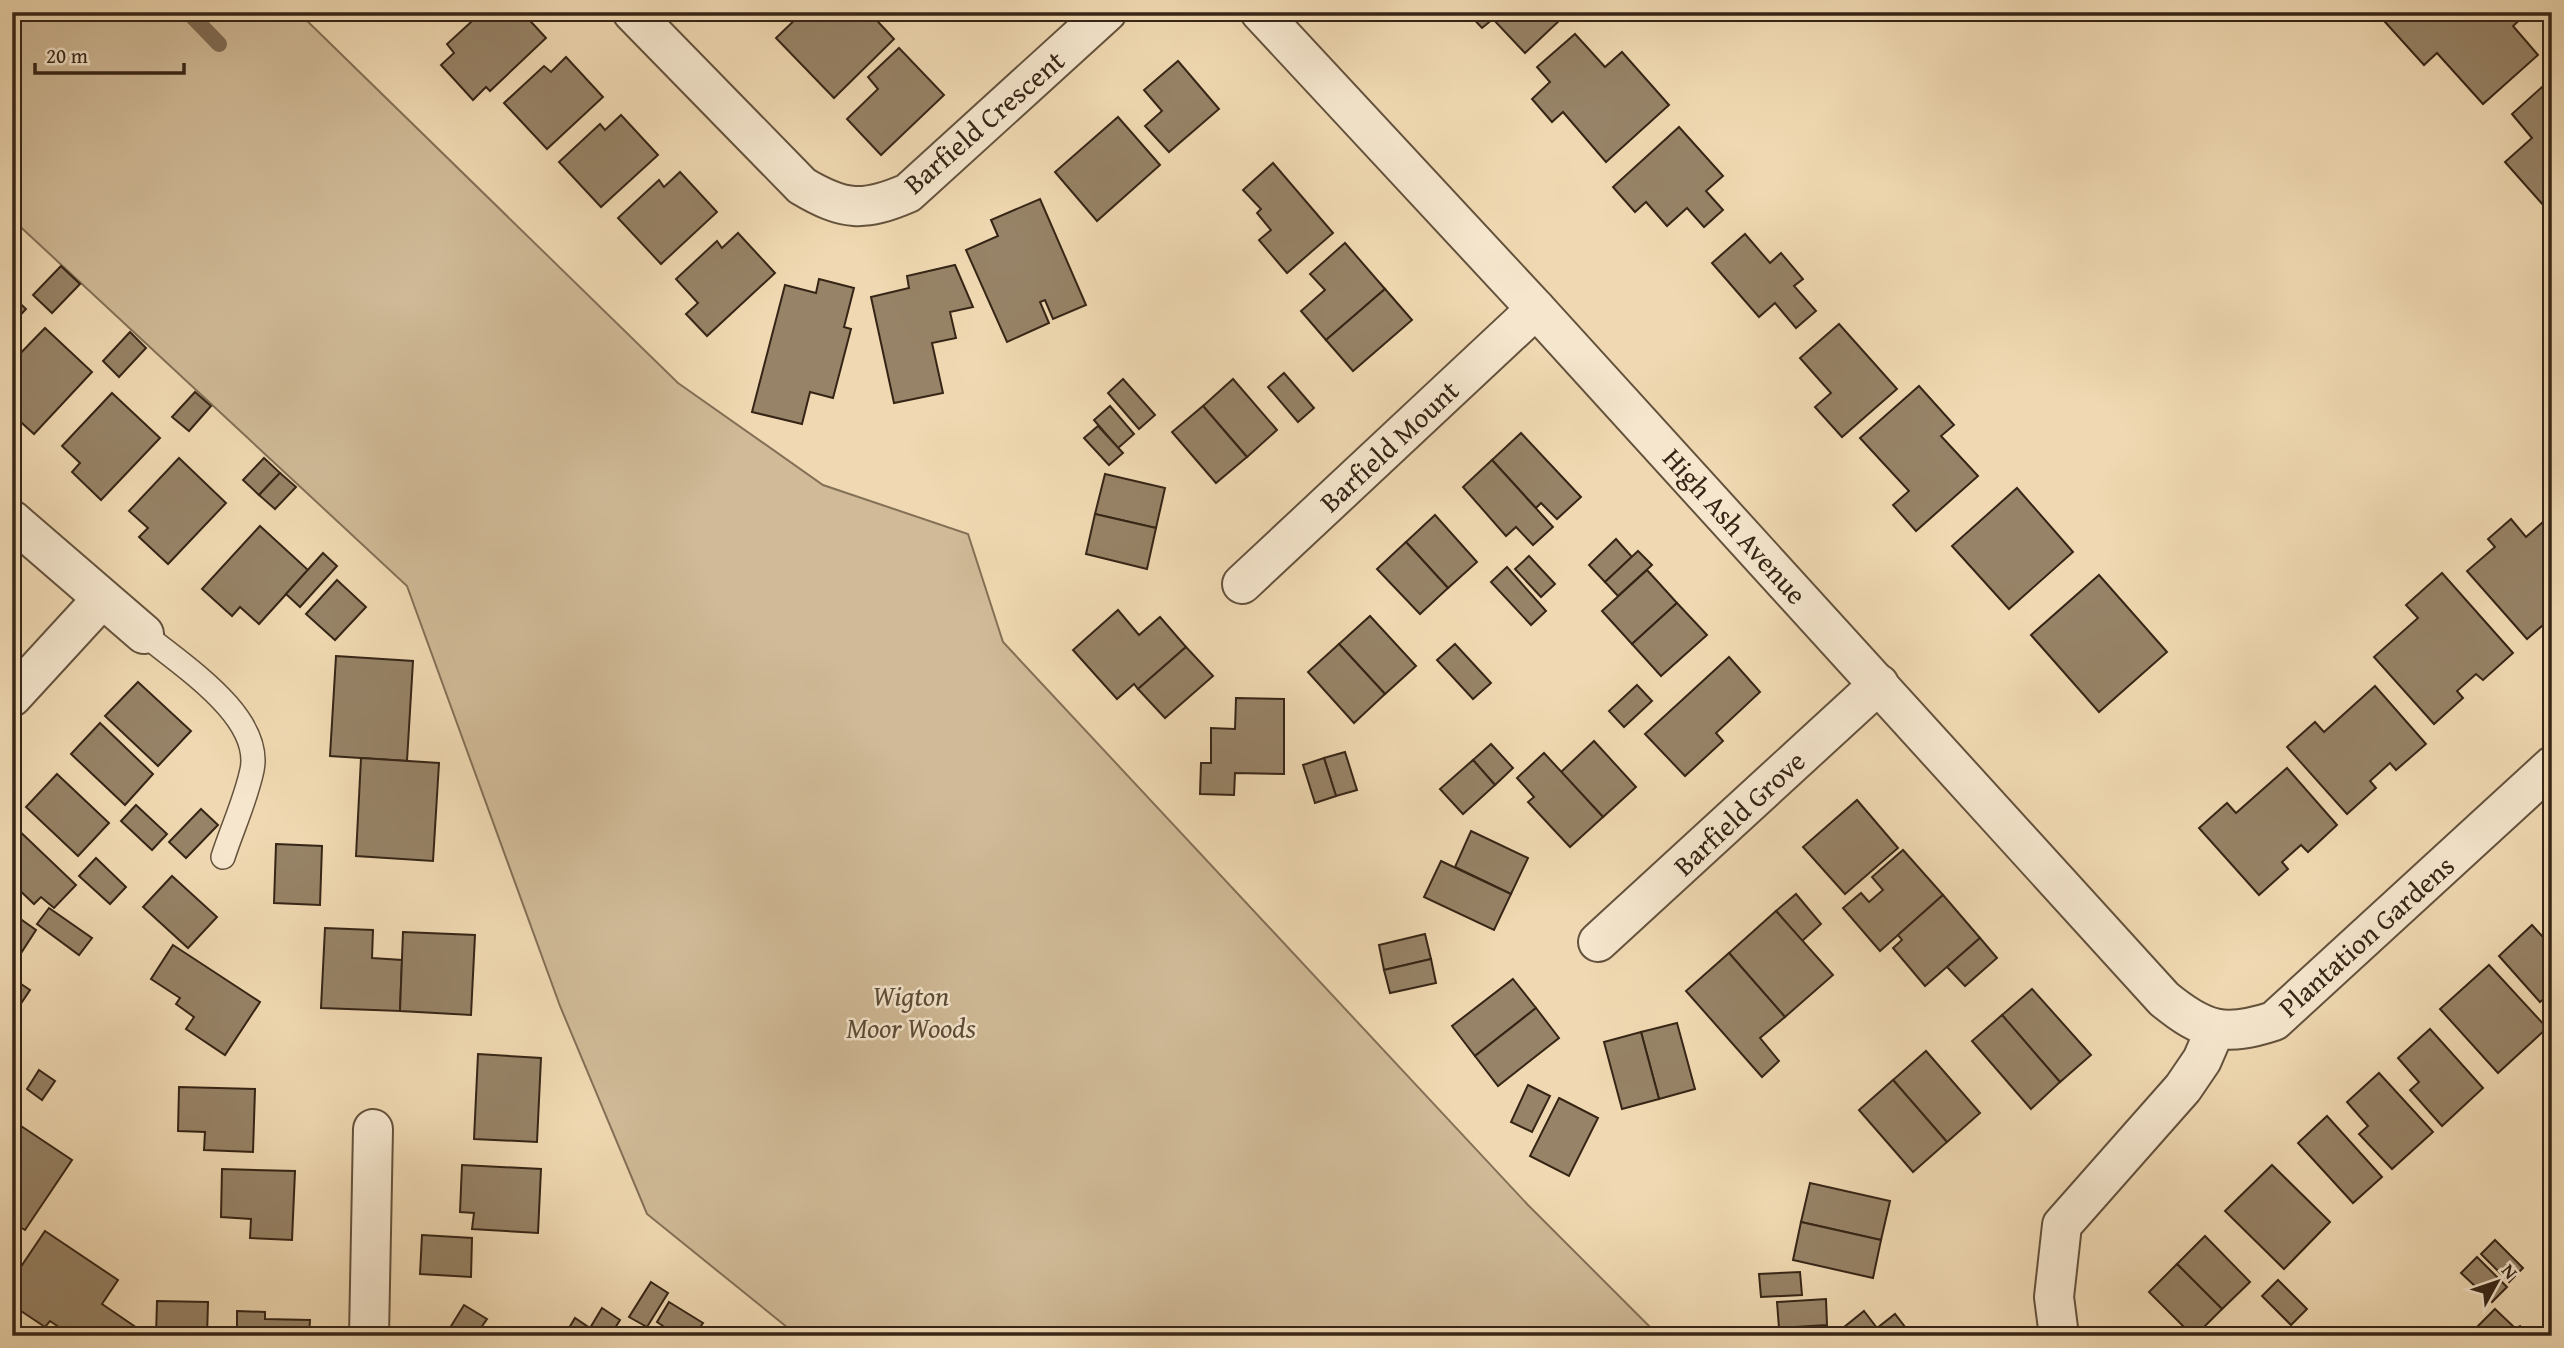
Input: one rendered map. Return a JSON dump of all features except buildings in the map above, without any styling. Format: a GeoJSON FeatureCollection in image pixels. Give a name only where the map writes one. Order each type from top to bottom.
{"type":"FeatureCollection","features":[{"type":"Feature","properties":{"kind":"street","name":"Barfield Crescent"},"geometry":{"type":"LineString","coordinates":[[632,12],[803,186],[827,200],[854,207],[882,204],[908,193],[1107,12]]}},
{"type":"Feature","properties":{"kind":"street","name":"High Ash Avenue"},"geometry":{"type":"LineString","coordinates":[[1260,12],[1536,309],[2164,999],[2187,1018],[2215,1030]]}},
{"type":"Feature","properties":{"kind":"street","name":"Barfield Mount"},"geometry":{"type":"LineString","coordinates":[[1242,584],[1536,309]]}},
{"type":"Feature","properties":{"kind":"street"},"geometry":{"type":"LineString","coordinates":[[12,520],[144,634]]}},
{"type":"Feature","properties":{"kind":"street"},"geometry":{"type":"LineString","coordinates":[[12,697],[102,599]]}},
{"type":"Feature","properties":{"kind":"street","name":"Barfield Grove"},"geometry":{"type":"LineString","coordinates":[[1598,942],[1879,684]]}},
{"type":"Feature","properties":{"kind":"street","name":"Plantation Gardens"},"geometry":{"type":"LineString","coordinates":[[2215,1030],[2245,1031],[2274,1021],[2552,766]]}},
{"type":"Feature","properties":{"kind":"street"},"geometry":{"type":"LineString","coordinates":[[2059,1336],[2054,1297],[2063,1226],[2183,1088],[2203,1060],[2215,1030]]}},
{"type":"Feature","properties":{"kind":"street"},"geometry":{"type":"LineString","coordinates":[[369,1336],[373,1129]]}},
{"type":"Feature","properties":{"kind":"lane"},"geometry":{"type":"LineString","coordinates":[[144,634],[224,700],[242,721],[252,745],[252,769],[223,857]]}},
{"type":"Feature","properties":{"kind":"green space","name":"Wigton Moor Woods"},"geometry":{"type":"Polygon","coordinates":[[[12,12],[298,12],[678,383],[823,485],[968,534],[1003,642],[1528,1205],[1659,1336],[798,1336],[647,1214],[560,1006],[407,586],[12,219],[12,12]]]}},
{"type":"Feature","properties":{"kind":"waterway"},"geometry":{"type":"LineString","coordinates":[[188,12],[219,44]]}}]}
